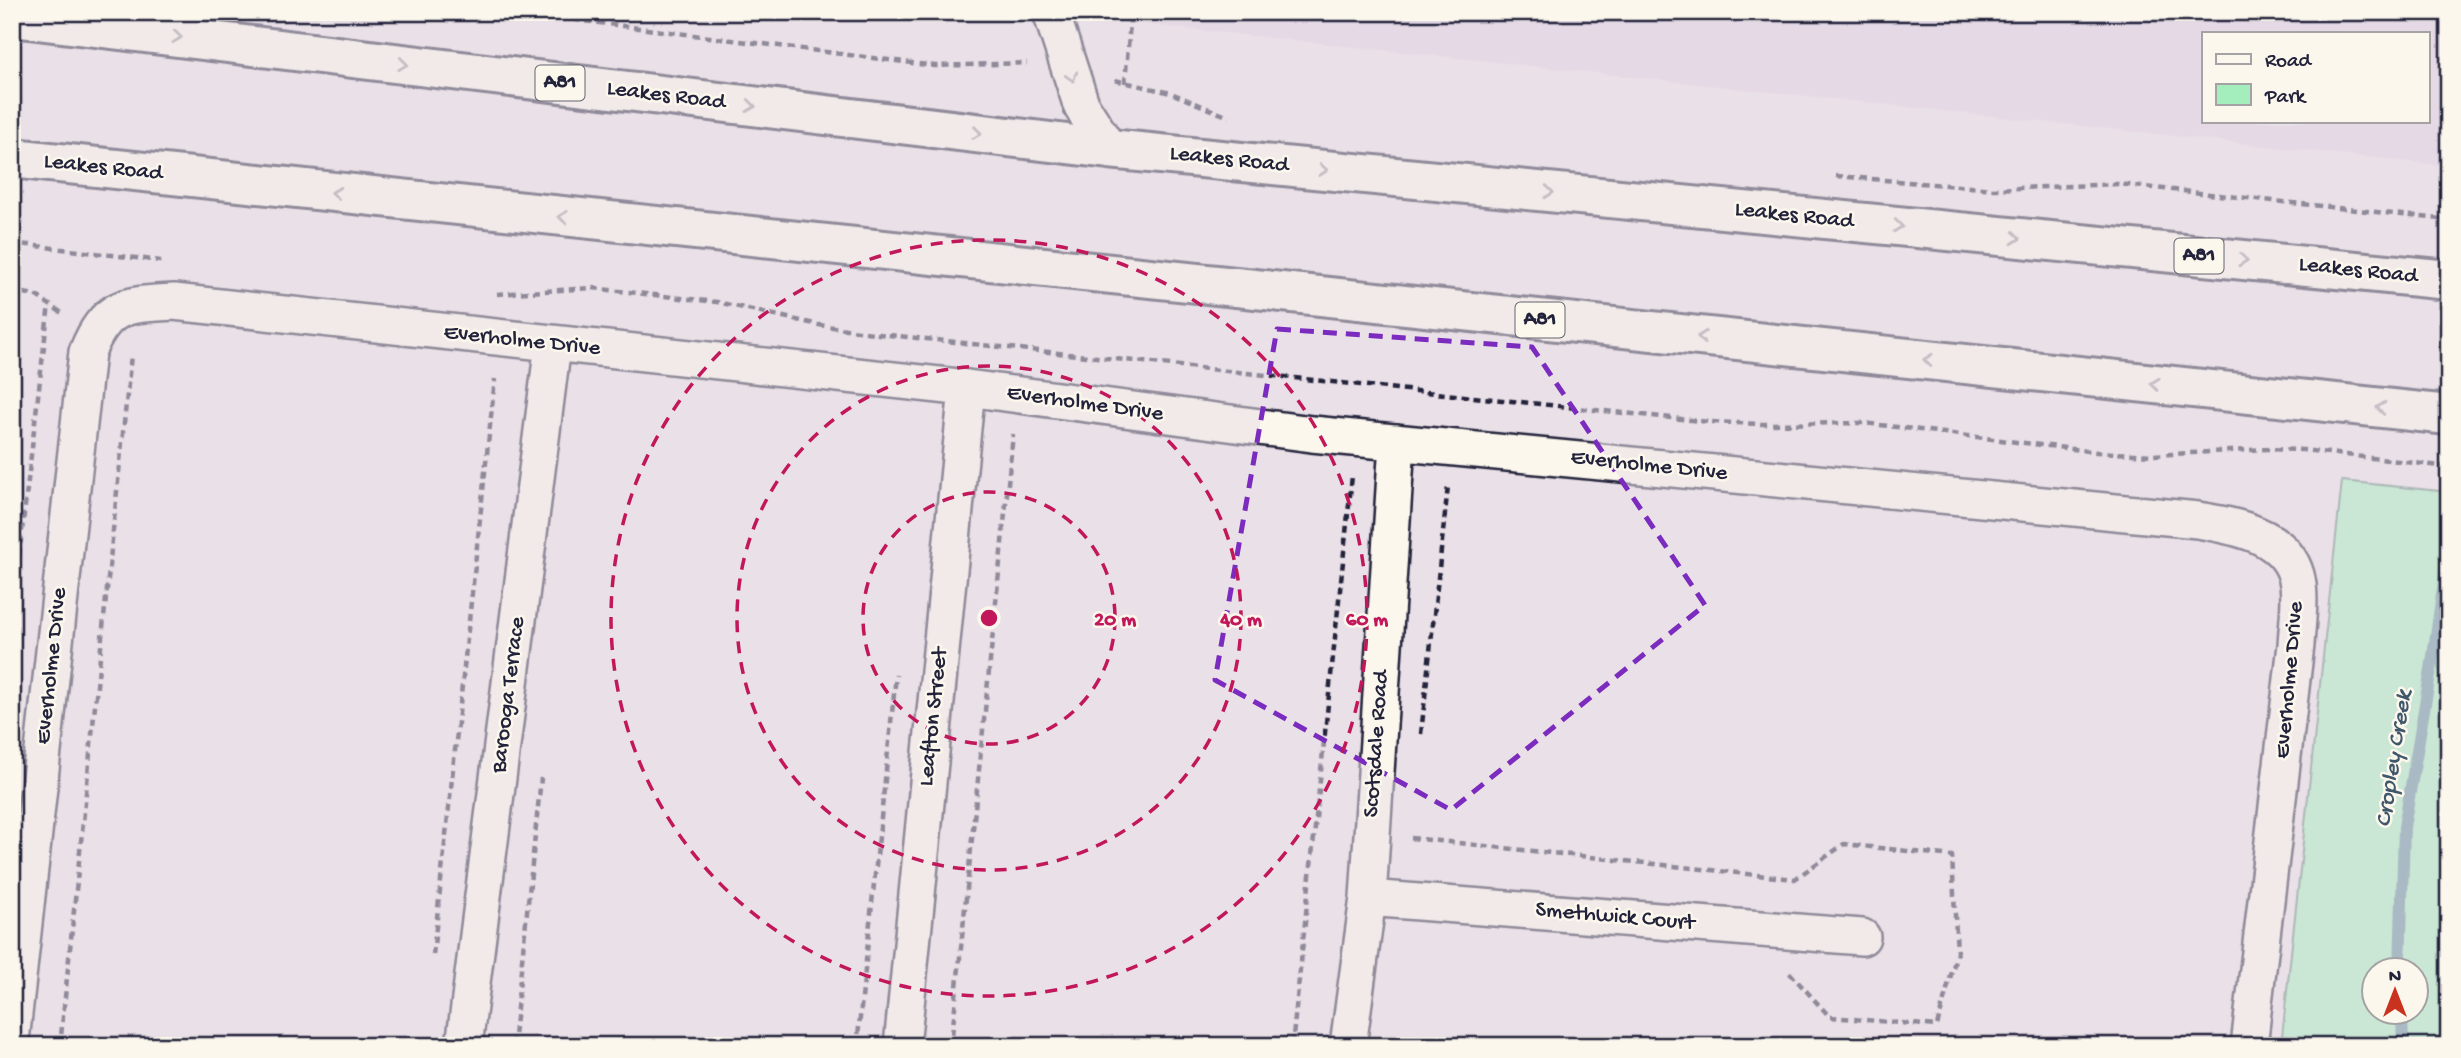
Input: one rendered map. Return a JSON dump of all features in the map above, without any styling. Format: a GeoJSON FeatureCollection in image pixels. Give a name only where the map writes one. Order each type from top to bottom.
{"type":"FeatureCollection","features":[{"type":"Feature","properties":{"kind":"highway","name":"Leakes Road"},"geometry":{"type":"LineString","coordinates":[[12,18],[1109,149],[2449,280]]}},
{"type":"Feature","properties":{"kind":"highway","name":"Leakes Road"},"geometry":{"type":"LineString","coordinates":[[12,158],[2449,415]]}},
{"type":"Feature","properties":{"kind":"street"},"geometry":{"type":"LineString","coordinates":[[1051,12],[1082,107],[1109,149]]}},
{"type":"Feature","properties":{"kind":"street","name":"Everholme Drive"},"geometry":{"type":"LineString","coordinates":[[12,1032],[87,352],[94,334],[113,312],[139,304],[174,302],[967,388],[1312,434],[2231,525],[2275,544],[2288,556],[2296,576],[2296,645],[2249,1046]]}},
{"type":"Feature","properties":{"kind":"street","name":"Barooga Terrace"},"geometry":{"type":"LineString","coordinates":[[464,1046],[553,344]]}},
{"type":"Feature","properties":{"kind":"street","name":"Leafton Street"},"geometry":{"type":"LineString","coordinates":[[902,1046],[967,388]]}},
{"type":"Feature","properties":{"kind":"street","name":"Scotsdale Road"},"geometry":{"type":"LineString","coordinates":[[1348,1046],[1367,898],[1397,442]]}},
{"type":"Feature","properties":{"kind":"street","name":"Smethwick Court"},"geometry":{"type":"LineString","coordinates":[[1367,898],[1862,937]]}},
{"type":"Feature","properties":{"kind":"path"},"geometry":{"type":"LineString","coordinates":[[514,12],[935,66],[1018,63],[1069,66]]}},
{"type":"Feature","properties":{"kind":"path"},"geometry":{"type":"LineString","coordinates":[[1127,12],[1130,23],[1125,83],[1171,93],[1216,113],[1237,119]]}},
{"type":"Feature","properties":{"kind":"path"},"geometry":{"type":"LineString","coordinates":[[1828,175],[1994,189],[2118,184],[2449,220]]}},
{"type":"Feature","properties":{"kind":"path"},"geometry":{"type":"LineString","coordinates":[[12,243],[165,261]]}},
{"type":"Feature","properties":{"kind":"path"},"geometry":{"type":"LineString","coordinates":[[493,295],[592,288],[717,302],[819,326],[879,334],[1709,422],[1864,422],[2097,452],[2153,455],[2267,449],[2304,450],[2449,467]]}},
{"type":"Feature","properties":{"kind":"path"},"geometry":{"type":"LineString","coordinates":[[12,290],[35,295],[94,334]]}},
{"type":"Feature","properties":{"kind":"path"},"geometry":{"type":"LineString","coordinates":[[12,615],[49,304]]}},
{"type":"Feature","properties":{"kind":"path"},"geometry":{"type":"LineString","coordinates":[[60,1046],[131,354]]}},
{"type":"Feature","properties":{"kind":"path"},"geometry":{"type":"LineString","coordinates":[[432,962],[495,379]]}},
{"type":"Feature","properties":{"kind":"path"},"geometry":{"type":"LineString","coordinates":[[1292,1046],[1353,469]]}},
{"type":"Feature","properties":{"kind":"path"},"geometry":{"type":"LineString","coordinates":[[857,1046],[896,673]]}},
{"type":"Feature","properties":{"kind":"highlighted area"},"geometry":{"type":"Polygon","coordinates":[[[1277,329],[1532,347],[1705,605],[1451,810],[1215,680],[1277,329]]]}},
{"type":"Feature","properties":{"kind":"shaded area"},"geometry":{"type":"Polygon","coordinates":[[[1031,12],[2449,12],[2449,166],[1580,71],[1031,12]]]}},
{"type":"Feature","properties":{"kind":"green space"},"geometry":{"type":"Polygon","coordinates":[[[2342,481],[2449,492],[2449,1046],[2281,1046],[2342,481]]]}},
{"type":"Feature","properties":{"kind":"waterway","name":"Cropley Creek"},"geometry":{"type":"LineString","coordinates":[[2400,956],[2404,827],[2448,555]]}},
{"type":"Feature","properties":{"kind":"waterway","name":"Cropley Creek"},"geometry":{"type":"LineString","coordinates":[[2402,1026],[2403,1046]]}}]}
